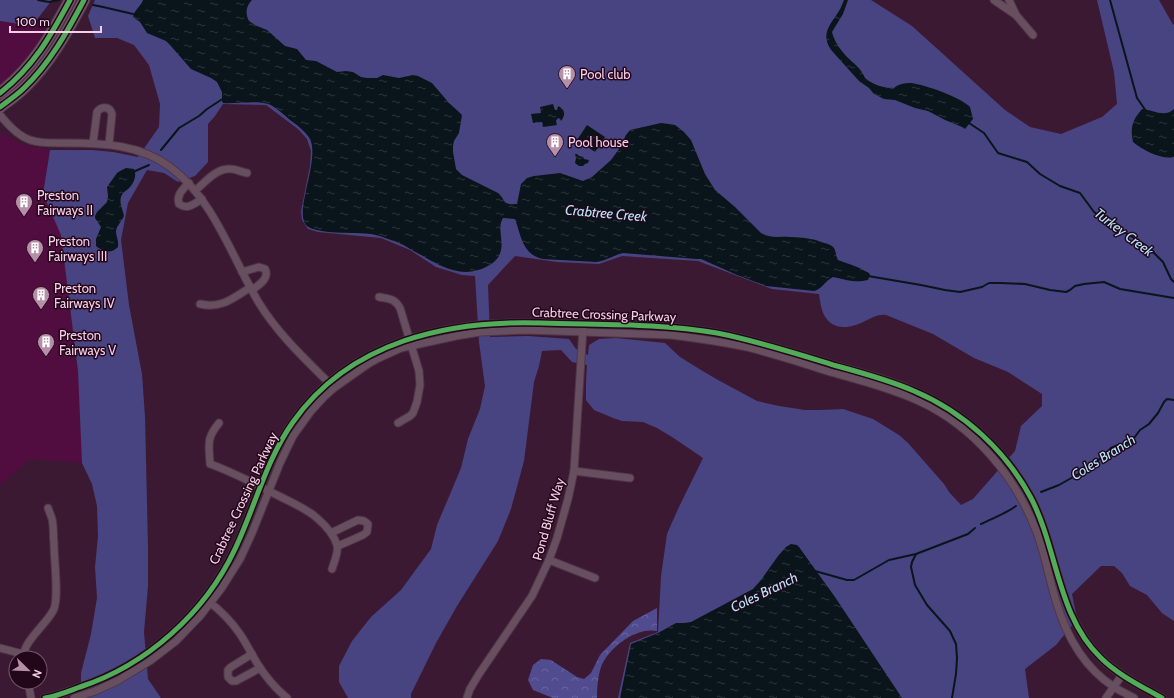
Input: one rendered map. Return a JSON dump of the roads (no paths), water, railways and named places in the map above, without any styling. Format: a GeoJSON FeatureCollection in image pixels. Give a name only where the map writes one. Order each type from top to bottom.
{"type":"FeatureCollection","features":[{"type":"Feature","properties":{"kind":"main road"},"geometry":{"type":"LineString","coordinates":[[0,93],[22,74],[43,47],[70,0]]}},
{"type":"Feature","properties":{"kind":"main road"},"geometry":{"type":"LineString","coordinates":[[0,107],[23,89],[43,67],[64,38],[84,0]]}},
{"type":"Feature","properties":{"kind":"street"},"geometry":{"type":"LineString","coordinates":[[994,0],[1016,15],[1034,35]]}},
{"type":"Feature","properties":{"kind":"street"},"geometry":{"type":"LineString","coordinates":[[1009,0],[1016,15]]}},
{"type":"Feature","properties":{"kind":"street"},"geometry":{"type":"LineString","coordinates":[[93,143],[97,112],[99,109],[104,108],[109,109],[112,114],[109,144]]}},
{"type":"Feature","properties":{"kind":"street"},"geometry":{"type":"LineString","coordinates":[[0,115],[11,128],[28,140],[43,142],[109,144],[131,148],[154,157],[170,166],[196,190],[216,220],[242,272],[275,326],[295,349],[331,385]]}},
{"type":"Feature","properties":{"kind":"street"},"geometry":{"type":"LineString","coordinates":[[196,190],[223,169],[247,173]]}},
{"type":"Feature","properties":{"kind":"street"},"geometry":{"type":"LineString","coordinates":[[189,183],[179,196],[179,204],[184,207],[190,206],[202,199]]}},
{"type":"Feature","properties":{"kind":"street"},"geometry":{"type":"LineString","coordinates":[[200,304],[209,306],[220,304],[252,289],[266,278],[267,274],[265,269],[259,267],[242,272]]}},
{"type":"Feature","properties":{"kind":"street"},"geometry":{"type":"LineString","coordinates":[[379,297],[391,299],[396,302],[400,308],[419,371],[419,394],[413,413],[398,423]]}},
{"type":"Feature","properties":{"kind":"street","name":"Crabtree Crossing Parkway"},"geometry":{"type":"LineString","coordinates":[[45,698],[88,685],[135,661],[169,636],[192,613],[222,589],[240,559],[280,463],[293,436],[331,385],[343,372],[368,356],[454,328],[484,323],[521,322],[660,326],[715,333],[770,345],[897,384],[924,395],[957,415],[976,429],[1009,464],[1029,495],[1042,522],[1065,599],[1077,627],[1100,658],[1122,675],[1162,698]]}},
{"type":"Feature","properties":{"kind":"street","name":"Pond Bluff Way"},"geometry":{"type":"LineString","coordinates":[[467,698],[478,674],[532,596],[549,560],[568,499],[574,471],[584,324]]}},
{"type":"Feature","properties":{"kind":"street","name":"Crabtree Crossing Parkway"},"geometry":{"type":"LineString","coordinates":[[410,342],[480,332],[525,330],[671,335],[746,347],[788,358],[895,392],[922,403],[942,414],[978,442],[995,459],[1012,482],[1036,531],[1051,579],[1056,602],[1066,628],[1080,655],[1113,687],[1134,698]]}},
{"type":"Feature","properties":{"kind":"street","name":"Crabtree Crossing Parkway"},"geometry":{"type":"LineString","coordinates":[[74,698],[95,691],[117,681],[150,661],[176,641],[200,616],[234,550],[277,450],[289,428],[303,409],[331,385]]}},
{"type":"Feature","properties":{"kind":"street"},"geometry":{"type":"LineString","coordinates":[[219,423],[212,431],[209,440],[210,464],[261,487],[316,517],[331,533],[338,546],[332,569]]}},
{"type":"Feature","properties":{"kind":"street"},"geometry":{"type":"LineString","coordinates":[[574,471],[630,478]]}},
{"type":"Feature","properties":{"kind":"street"},"geometry":{"type":"LineString","coordinates":[[25,650],[52,614],[56,604],[52,519],[48,508]]}},
{"type":"Feature","properties":{"kind":"street"},"geometry":{"type":"LineString","coordinates":[[331,533],[358,520],[364,521],[368,524],[367,532],[363,535],[338,546]]}},
{"type":"Feature","properties":{"kind":"street"},"geometry":{"type":"LineString","coordinates":[[549,560],[595,578]]}},
{"type":"Feature","properties":{"kind":"street"},"geometry":{"type":"LineString","coordinates":[[207,600],[232,622],[260,668],[272,684],[287,698]]}},
{"type":"Feature","properties":{"kind":"street"},"geometry":{"type":"LineString","coordinates":[[252,654],[231,667],[228,670],[228,677],[232,681],[236,681],[260,668]]}},
{"type":"Feature","properties":{"kind":"street"},"geometry":{"type":"LineString","coordinates":[[1106,698],[1122,675]]}},
{"type":"Feature","properties":{"kind":"water"},"geometry":{"type":"Polygon","coordinates":[[[143,0],[252,0],[248,5],[247,10],[249,21],[267,30],[285,46],[297,49],[306,60],[316,61],[337,72],[353,72],[361,77],[377,78],[383,75],[399,78],[413,75],[432,83],[449,103],[462,115],[459,133],[453,146],[456,169],[462,175],[498,193],[506,203],[509,204],[517,204],[521,184],[527,178],[560,173],[583,181],[592,177],[611,160],[630,130],[661,123],[675,125],[691,140],[705,174],[715,190],[735,207],[761,233],[772,237],[796,237],[816,240],[828,244],[834,248],[838,260],[861,269],[870,275],[868,280],[859,281],[851,281],[833,277],[819,289],[814,291],[766,286],[701,259],[623,253],[596,262],[543,259],[536,257],[527,249],[521,238],[515,219],[503,218],[500,229],[502,242],[500,255],[488,266],[467,272],[448,268],[401,244],[371,234],[327,232],[311,228],[306,225],[303,218],[303,209],[312,159],[312,148],[308,136],[280,111],[268,104],[258,102],[223,103],[222,92],[217,82],[191,69],[166,41],[147,33],[140,22],[133,17],[143,0]]]}},
{"type":"Feature","properties":{"kind":"water"},"geometry":{"type":"Polygon","coordinates":[[[844,0],[848,0],[843,14],[832,32],[839,48],[859,69],[865,78],[879,86],[894,88],[906,83],[917,84],[959,99],[970,107],[973,119],[965,129],[928,111],[915,108],[895,100],[884,99],[874,94],[869,88],[859,81],[832,51],[826,36],[831,23],[844,0]]]}},
{"type":"Feature","properties":{"kind":"water"},"geometry":{"type":"Polygon","coordinates":[[[553,104],[555,110],[557,110],[558,106],[564,112],[564,117],[561,121],[558,118],[556,121],[557,125],[543,127],[542,122],[533,123],[531,114],[541,113],[540,107],[553,104]]]}},
{"type":"Feature","properties":{"kind":"water"},"geometry":{"type":"Polygon","coordinates":[[[1142,109],[1159,113],[1167,113],[1174,109],[1174,157],[1169,158],[1158,156],[1133,142],[1133,124],[1142,109]]]}},
{"type":"Feature","properties":{"kind":"water"},"geometry":{"type":"Polygon","coordinates":[[[587,125],[605,137],[595,152],[577,140],[587,125]]]}},
{"type":"Feature","properties":{"kind":"water"},"geometry":{"type":"Polygon","coordinates":[[[575,154],[589,160],[588,163],[583,166],[579,166],[575,163],[575,154]]]}},
{"type":"Feature","properties":{"kind":"water"},"geometry":{"type":"Polygon","coordinates":[[[126,168],[134,169],[135,176],[134,181],[121,197],[124,216],[116,231],[118,247],[113,251],[104,251],[96,246],[96,239],[101,227],[95,216],[107,202],[107,187],[117,173],[126,168]]]}},
{"type":"Feature","properties":{"kind":"water"},"geometry":{"type":"Polygon","coordinates":[[[791,544],[799,547],[835,597],[902,698],[620,698],[631,644],[658,633],[676,623],[691,622],[753,589],[778,556],[791,544]]]}},
{"type":"Feature","properties":{"kind":"waterway"},"geometry":{"type":"LineString","coordinates":[[38,0],[49,2],[59,0]]}},
{"type":"Feature","properties":{"kind":"waterway"},"geometry":{"type":"LineString","coordinates":[[1110,0],[1137,98],[1146,111]]}},
{"type":"Feature","properties":{"kind":"waterway"},"geometry":{"type":"LineString","coordinates":[[93,5],[133,14]]}},
{"type":"Feature","properties":{"kind":"waterway"},"geometry":{"type":"LineString","coordinates":[[161,150],[179,128],[224,98]]}},
{"type":"Feature","properties":{"kind":"waterway","name":"Turkey Creek"},"geometry":{"type":"LineString","coordinates":[[969,123],[984,133],[998,153],[1027,162],[1040,174],[1060,186],[1080,193],[1094,212],[1144,244],[1154,253],[1163,262],[1174,282]]}},
{"type":"Feature","properties":{"kind":"waterway"},"geometry":{"type":"LineString","coordinates":[[133,172],[149,165]]}},
{"type":"Feature","properties":{"kind":"waterway","name":"Crabtree Creek"},"geometry":{"type":"LineString","coordinates":[[868,276],[960,292],[982,287],[989,283],[1025,284],[1066,292],[1075,286],[1104,282],[1120,289],[1174,298]]}},
{"type":"Feature","properties":{"kind":"waterway","name":"Coles Branch"},"geometry":{"type":"LineString","coordinates":[[1041,492],[1059,485],[1082,472],[1105,455],[1111,448],[1129,443],[1140,430],[1149,424],[1167,399],[1174,400]]}},
{"type":"Feature","properties":{"kind":"waterway","name":"Coles Branch"},"geometry":{"type":"LineString","coordinates":[[981,524],[1016,506]]}},
{"type":"Feature","properties":{"kind":"waterway","name":"Coles Branch"},"geometry":{"type":"LineString","coordinates":[[815,571],[847,580],[854,580],[889,560],[916,554],[968,534],[975,528]]}},
{"type":"Feature","properties":{"kind":"waterway"},"geometry":{"type":"LineString","coordinates":[[916,554],[911,567],[915,585],[927,605],[950,631],[956,644],[956,674],[952,698]]}},
{"type":"Feature","properties":{"kind":"place","name":"Pool club"},"geometry":{"type":"Point","coordinates":[567,89]}},
{"type":"Feature","properties":{"kind":"place","name":"Pool house"},"geometry":{"type":"Point","coordinates":[555,157]}},
{"type":"Feature","properties":{"kind":"place","name":"Preston Fairways II"},"geometry":{"type":"Point","coordinates":[24,217]}},
{"type":"Feature","properties":{"kind":"place","name":"Preston Fairways III"},"geometry":{"type":"Point","coordinates":[35,263]}},
{"type":"Feature","properties":{"kind":"place","name":"Preston Fairways IV"},"geometry":{"type":"Point","coordinates":[41,310]}},
{"type":"Feature","properties":{"kind":"place","name":"Preston Fairways V"},"geometry":{"type":"Point","coordinates":[46,357]}}]}
